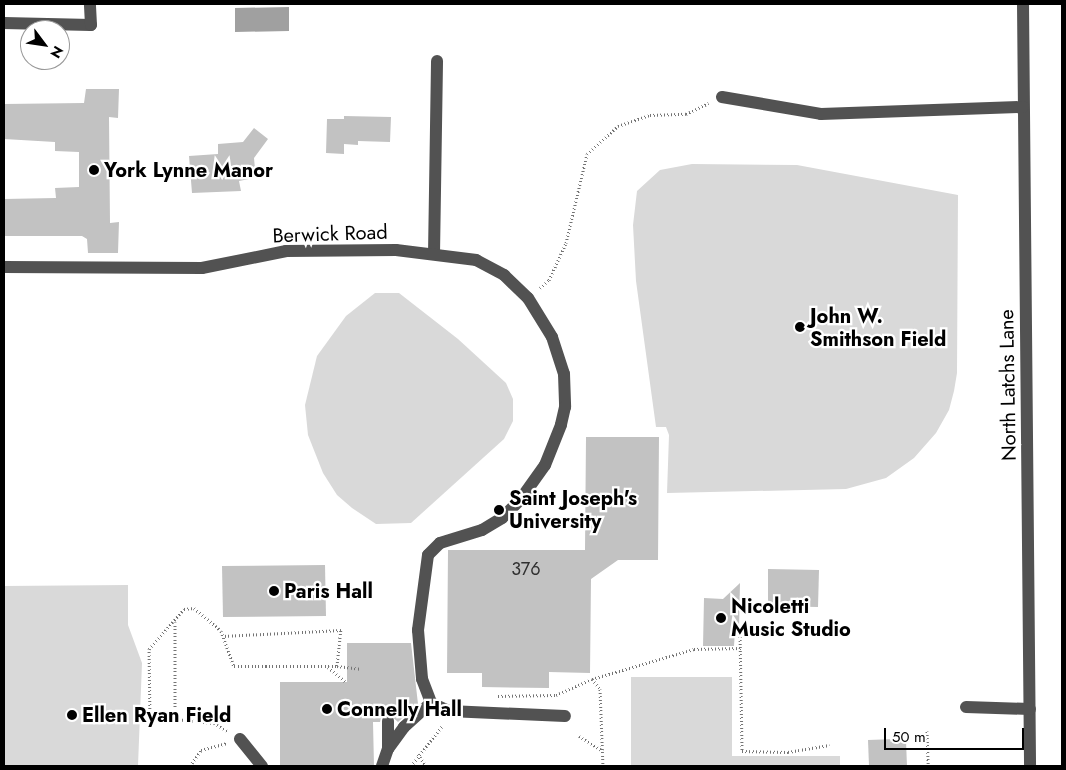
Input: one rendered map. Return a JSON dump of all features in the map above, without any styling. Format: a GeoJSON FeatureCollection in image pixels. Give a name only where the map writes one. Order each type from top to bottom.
{"type":"FeatureCollection","features":[{"type":"Feature","properties":{"kind":"street"},"geometry":{"type":"LineString","coordinates":[[4,23],[91,25],[90,4]]}},
{"type":"Feature","properties":{"kind":"street","name":"North Latchs Lane"},"geometry":{"type":"LineString","coordinates":[[1023,4],[1030,766]]}},
{"type":"Feature","properties":{"kind":"street"},"geometry":{"type":"LineString","coordinates":[[434,254],[437,61]]}},
{"type":"Feature","properties":{"kind":"street"},"geometry":{"type":"LineString","coordinates":[[722,97],[821,114],[1023,107]]}},
{"type":"Feature","properties":{"kind":"street","name":"Berwick Road"},"geometry":{"type":"LineString","coordinates":[[4,267],[202,268],[302,250],[396,250],[476,260],[491,267],[528,298],[552,337],[560,358],[565,391],[561,425],[545,465],[524,494],[502,518],[482,530],[440,542],[428,555],[418,630],[422,679],[431,703]]}},
{"type":"Feature","properties":{"kind":"street"},"geometry":{"type":"LineString","coordinates":[[382,766],[388,749],[404,727],[431,703],[454,711],[566,716]]}},
{"type":"Feature","properties":{"kind":"street"},"geometry":{"type":"LineString","coordinates":[[966,707],[1030,709]]}},
{"type":"Feature","properties":{"kind":"street"},"geometry":{"type":"LineString","coordinates":[[388,721],[388,749]]}},
{"type":"Feature","properties":{"kind":"street"},"geometry":{"type":"LineString","coordinates":[[240,739],[262,766]]}},
{"type":"Feature","properties":{"kind":"path"},"geometry":{"type":"LineString","coordinates":[[528,298],[549,280],[566,243],[587,154],[618,126],[650,115],[686,114],[722,97]]}},
{"type":"Feature","properties":{"kind":"path"},"geometry":{"type":"LineString","coordinates":[[240,739],[214,723],[175,719],[150,719],[149,649],[184,609],[194,608],[223,636],[234,666],[337,666],[360,669]]}},
{"type":"Feature","properties":{"kind":"path"},"geometry":{"type":"LineString","coordinates":[[175,621],[175,719]]}},
{"type":"Feature","properties":{"kind":"path"},"geometry":{"type":"LineString","coordinates":[[223,636],[340,630],[337,666]]}},
{"type":"Feature","properties":{"kind":"path"},"geometry":{"type":"LineString","coordinates":[[740,633],[742,751],[788,752],[829,745]]}},
{"type":"Feature","properties":{"kind":"path"},"geometry":{"type":"LineString","coordinates":[[592,679],[694,649],[741,648]]}},
{"type":"Feature","properties":{"kind":"path"},"geometry":{"type":"LineString","coordinates":[[327,667],[346,682]]}},
{"type":"Feature","properties":{"kind":"path"},"geometry":{"type":"LineString","coordinates":[[411,766],[418,754],[454,711]]}},
{"type":"Feature","properties":{"kind":"path"},"geometry":{"type":"LineString","coordinates":[[927,731],[928,766]]}},
{"type":"Feature","properties":{"kind":"path"},"geometry":{"type":"LineString","coordinates":[[580,736],[603,751]]}},
{"type":"Feature","properties":{"kind":"path"},"geometry":{"type":"LineString","coordinates":[[190,766],[201,750],[240,739]]}},
{"type":"Feature","properties":{"kind":"path"},"geometry":{"type":"LineString","coordinates":[[418,754],[426,766]]}},
{"type":"Feature","properties":{"kind":"shaded area"},"geometry":{"type":"Polygon","coordinates":[[[289,7],[289,31],[235,32],[235,8],[289,7]]]}},
{"type":"Feature","properties":{"kind":"shaded area","name":"John W. Smithson Field"},"geometry":{"type":"Polygon","coordinates":[[[692,164],[797,165],[958,195],[957,373],[954,391],[949,410],[936,433],[914,458],[886,478],[846,489],[667,493],[669,435],[666,427],[656,427],[636,281],[633,225],[637,191],[660,170],[692,164]]]}},
{"type":"Feature","properties":{"kind":"shaded area"},"geometry":{"type":"Polygon","coordinates":[[[375,293],[399,293],[458,339],[506,383],[513,399],[513,421],[504,439],[411,523],[376,524],[352,508],[337,495],[323,473],[308,435],[305,405],[317,356],[346,316],[375,293]]]}},
{"type":"Feature","properties":{"kind":"shaded area","name":"Ellen Ryan Field"},"geometry":{"type":"Polygon","coordinates":[[[128,585],[128,625],[142,663],[138,766],[4,766],[4,586],[128,585]]]}},
{"type":"Feature","properties":{"kind":"shaded area"},"geometry":{"type":"Polygon","coordinates":[[[631,677],[732,677],[732,756],[840,756],[840,766],[631,766],[631,677]]]}},
{"type":"Feature","properties":{"kind":"building","name":"York Lynne Manor"},"geometry":{"type":"Polygon","coordinates":[[[86,89],[119,89],[118,118],[109,117],[110,223],[119,222],[118,253],[88,253],[87,239],[82,236],[4,236],[4,199],[56,198],[55,188],[79,187],[79,152],[55,151],[55,142],[4,139],[4,104],[84,103],[86,89]]]}},
{"type":"Feature","properties":{"kind":"building"},"geometry":{"type":"Polygon","coordinates":[[[344,116],[391,117],[390,142],[358,141],[358,145],[344,144],[344,154],[326,153],[327,119],[344,119],[344,116]]]}},
{"type":"Feature","properties":{"kind":"building"},"geometry":{"type":"Polygon","coordinates":[[[254,128],[268,139],[254,158],[255,169],[249,179],[239,181],[241,191],[192,193],[189,156],[218,154],[218,144],[243,142],[254,128]]]}},
{"type":"Feature","properties":{"kind":"building"},"geometry":{"type":"Polygon","coordinates":[[[586,437],[659,437],[658,560],[618,560],[591,579],[590,673],[549,672],[549,688],[482,687],[482,673],[447,673],[448,550],[585,550],[586,437]]]}},
{"type":"Feature","properties":{"kind":"building","name":"Paris Hall"},"geometry":{"type":"Polygon","coordinates":[[[325,565],[326,616],[223,617],[222,566],[325,565]]]}},
{"type":"Feature","properties":{"kind":"building"},"geometry":{"type":"Polygon","coordinates":[[[768,569],[819,570],[818,607],[768,606],[768,569]]]}},
{"type":"Feature","properties":{"kind":"building"},"geometry":{"type":"Polygon","coordinates":[[[740,583],[739,630],[735,630],[734,646],[703,646],[704,598],[723,599],[740,583]]]}},
{"type":"Feature","properties":{"kind":"building","name":"Connelly Hall"},"geometry":{"type":"Polygon","coordinates":[[[347,643],[411,643],[418,704],[398,722],[388,713],[381,717],[380,722],[373,722],[374,766],[280,766],[280,682],[347,682],[347,643]]]}},
{"type":"Feature","properties":{"kind":"building"},"geometry":{"type":"Polygon","coordinates":[[[896,739],[906,741],[907,766],[869,766],[868,740],[896,739]]]}},
{"type":"Feature","properties":{"kind":"place","name":"York Lynne Manor"},"geometry":{"type":"Point","coordinates":[94,170]}},
{"type":"Feature","properties":{"kind":"place","name":"John W. Smithson Field"},"geometry":{"type":"Point","coordinates":[800,327]}},
{"type":"Feature","properties":{"kind":"place","name":"Saint Joseph's University"},"geometry":{"type":"Point","coordinates":[499,510]}},
{"type":"Feature","properties":{"kind":"place","name":"Paris Hall"},"geometry":{"type":"Point","coordinates":[274,591]}},
{"type":"Feature","properties":{"kind":"place","name":"Nicoletti Music Studio"},"geometry":{"type":"Point","coordinates":[721,618]}},
{"type":"Feature","properties":{"kind":"place","name":"Connelly Hall"},"geometry":{"type":"Point","coordinates":[327,709]}},
{"type":"Feature","properties":{"kind":"place","name":"Ellen Ryan Field"},"geometry":{"type":"Point","coordinates":[72,715]}}]}
